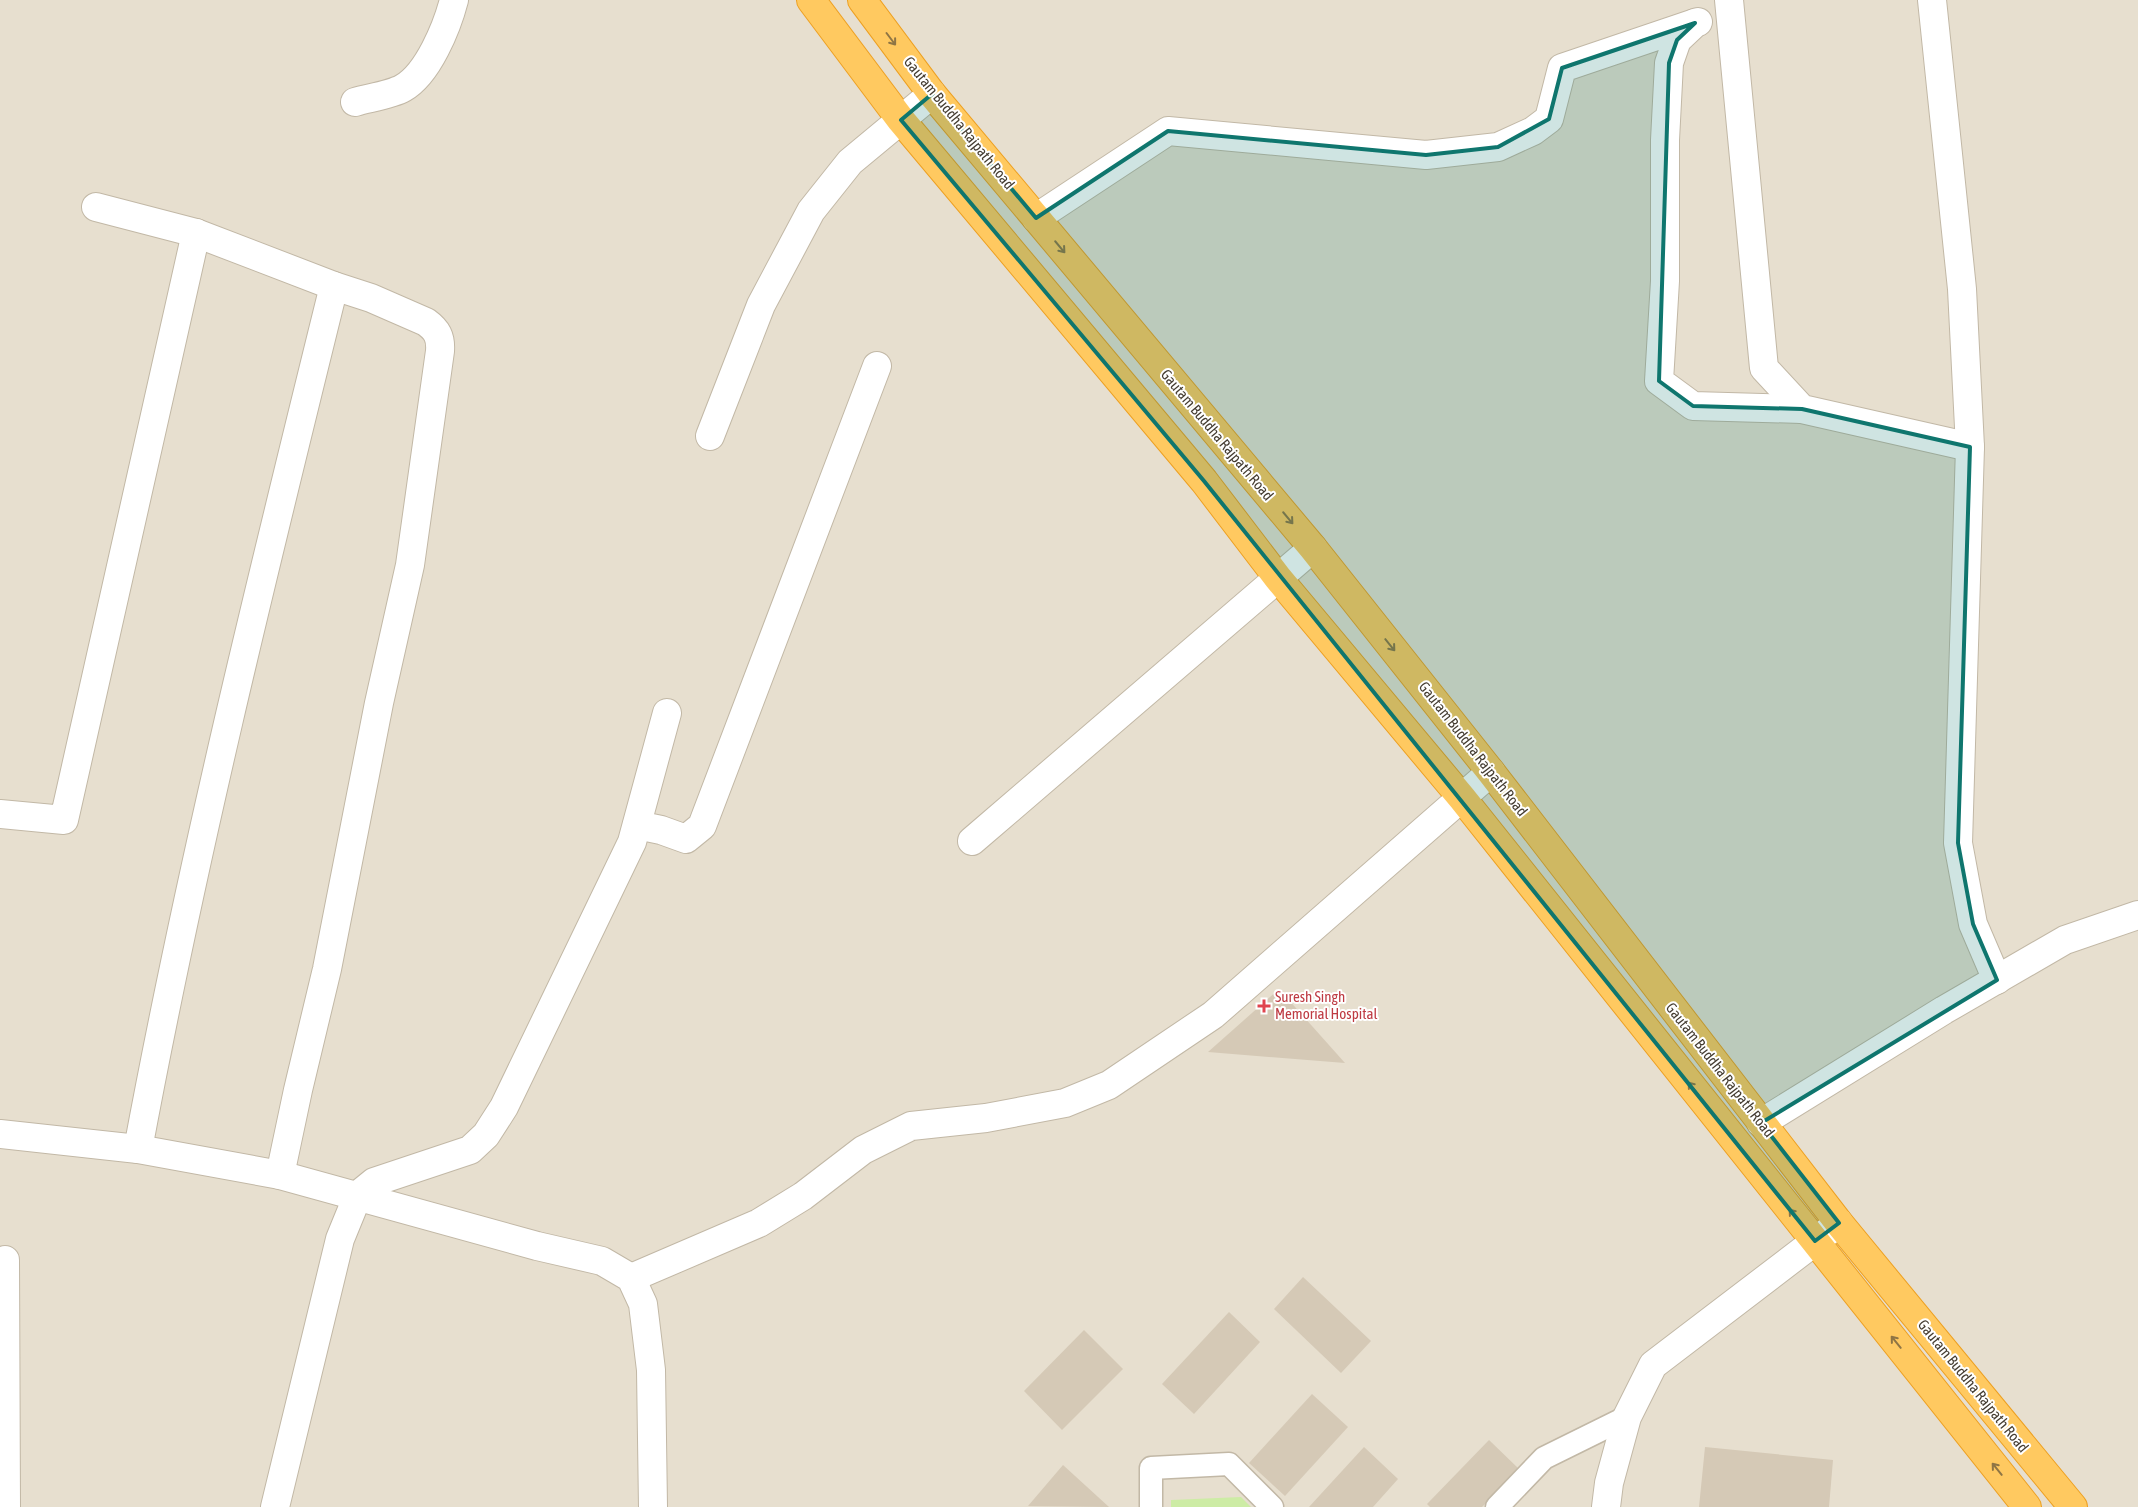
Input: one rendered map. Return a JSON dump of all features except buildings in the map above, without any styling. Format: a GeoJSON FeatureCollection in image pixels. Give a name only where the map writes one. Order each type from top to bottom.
{"type":"FeatureCollection","features":[{"type":"Feature","properties":{"kind":"highway"},"geometry":{"type":"LineString","coordinates":[[811,0],[901,120],[1204,481],[1278,578],[1462,798],[2027,1507]]}},
{"type":"Feature","properties":{"kind":"highway","name":"Gautam Buddha Rajpath Road"},"geometry":{"type":"LineString","coordinates":[[862,0],[932,94],[1313,548],[1491,772],[1839,1223],[2073,1507]]}},
{"type":"Feature","properties":{"kind":"street"},"geometry":{"type":"LineString","coordinates":[[355,102],[403,88],[427,65],[449,18],[454,0]]}},
{"type":"Feature","properties":{"kind":"street"},"geometry":{"type":"LineString","coordinates":[[1932,0],[1962,289],[1970,447],[1958,842],[1973,924],[1997,980]]}},
{"type":"Feature","properties":{"kind":"street"},"geometry":{"type":"LineString","coordinates":[[1036,218],[1168,131],[1426,155],[1498,147],[1533,131],[1548,119],[1562,68],[1694,22],[1730,7],[1764,368],[1802,409]]}},
{"type":"Feature","properties":{"kind":"street"},"geometry":{"type":"LineString","coordinates":[[1694,22],[1677,40],[1669,63],[1665,140],[1665,281],[1659,381],[1693,406],[1802,409],[1970,447]]}},
{"type":"Feature","properties":{"kind":"street"},"geometry":{"type":"LineString","coordinates":[[710,436],[761,305],[811,211],[850,162],[932,94]]}},
{"type":"Feature","properties":{"kind":"street"},"geometry":{"type":"LineString","coordinates":[[96,207],[196,232],[334,286],[372,298],[426,322],[437,332],[440,344],[410,565],[379,703],[326,969],[280,1175]]}},
{"type":"Feature","properties":{"kind":"street"},"geometry":{"type":"LineString","coordinates":[[0,814],[64,820],[196,232]]}},
{"type":"Feature","properties":{"kind":"street"},"geometry":{"type":"LineString","coordinates":[[138,1149],[165,1005],[208,813],[261,584],[334,286]]}},
{"type":"Feature","properties":{"kind":"street"},"geometry":{"type":"LineString","coordinates":[[636,825],[661,830],[686,839],[702,826],[877,366]]}},
{"type":"Feature","properties":{"kind":"street"},"geometry":{"type":"LineString","coordinates":[[972,841],[1313,548]]}},
{"type":"Feature","properties":{"kind":"street"},"geometry":{"type":"LineString","coordinates":[[276,1507],[340,1238],[358,1195],[374,1182],[470,1150],[486,1134],[509,1098],[632,842],[667,714]]}},
{"type":"Feature","properties":{"kind":"street"},"geometry":{"type":"LineString","coordinates":[[631,1278],[759,1223],[803,1196],[863,1150],[911,1126],[986,1118],[1065,1103],[1109,1085],[1213,1015],[1491,772]]}},
{"type":"Feature","properties":{"kind":"street"},"geometry":{"type":"LineString","coordinates":[[1761,1123],[2065,940],[2138,915]]}},
{"type":"Feature","properties":{"kind":"street"},"geometry":{"type":"LineString","coordinates":[[0,1134],[138,1149],[280,1175],[537,1246],[602,1261],[631,1278],[643,1304],[651,1370],[653,1507]]}},
{"type":"Feature","properties":{"kind":"street"},"geometry":{"type":"LineString","coordinates":[[1606,1507],[1609,1484],[1627,1417],[1653,1365],[1839,1223]]}},
{"type":"Feature","properties":{"kind":"street"},"geometry":{"type":"LineString","coordinates":[[5,1260],[6,1507]]}},
{"type":"Feature","properties":{"kind":"lane"},"geometry":{"type":"LineString","coordinates":[[1497,1507],[1544,1458],[1627,1417]]}},
{"type":"Feature","properties":{"kind":"lane"},"geometry":{"type":"LineString","coordinates":[[1151,1507],[1151,1468],[1229,1464],[1272,1507]]}},
{"type":"Feature","properties":{"kind":"highlighted area"},"geometry":{"type":"Polygon","coordinates":[[[1695,23],[1677,40],[1669,63],[1659,381],[1693,406],[1802,409],[1970,447],[1958,843],[1973,924],[1997,980],[1761,1123],[1839,1223],[1815,1241],[1204,481],[901,120],[932,94],[1036,218],[1168,131],[1426,155],[1498,147],[1549,119],[1562,68],[1695,23]]]}},
{"type":"Feature","properties":{"kind":"shaded area"},"geometry":{"type":"Polygon","coordinates":[[[0,0],[2138,0],[2138,1507],[0,1507],[0,0]]]}},
{"type":"Feature","properties":{"kind":"green space"},"geometry":{"type":"Polygon","coordinates":[[[1241,1497],[1251,1507],[1171,1507],[1171,1500],[1241,1497]]]}},
{"type":"Feature","properties":{"kind":"place","name":"Suresh Singh Memorial Hospital"},"geometry":{"type":"Point","coordinates":[1264,1006]}}]}
